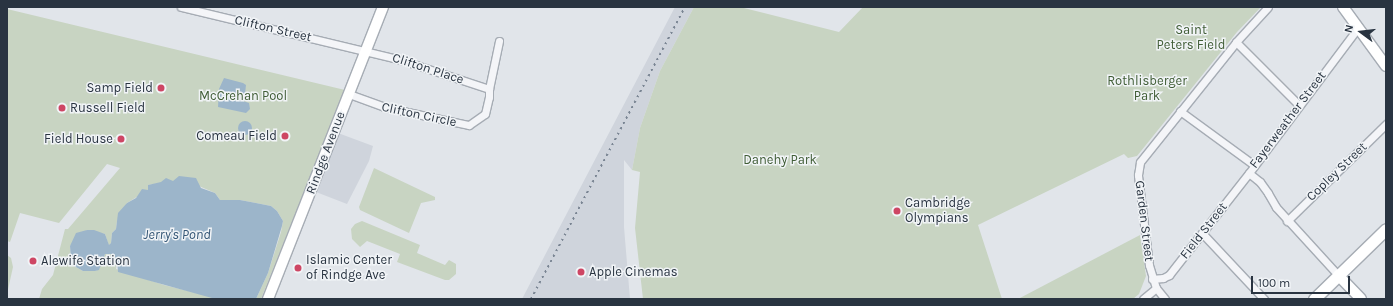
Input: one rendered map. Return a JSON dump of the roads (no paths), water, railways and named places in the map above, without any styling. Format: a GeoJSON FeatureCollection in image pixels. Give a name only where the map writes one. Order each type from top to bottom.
{"type":"FeatureCollection","features":[{"type":"Feature","properties":{"kind":"main road"},"geometry":{"type":"LineString","coordinates":[[1314,299],[1386,229]]}},
{"type":"Feature","properties":{"kind":"street","name":"Clifton Street"},"geometry":{"type":"LineString","coordinates":[[181,7],[366,51]]}},
{"type":"Feature","properties":{"kind":"street","name":"Rindge Avenue"},"geometry":{"type":"LineString","coordinates":[[268,299],[383,7]]}},
{"type":"Feature","properties":{"kind":"street","name":"Garden Street"},"geometry":{"type":"LineString","coordinates":[[1165,299],[1156,288],[1152,279],[1138,168],[1146,154],[1180,111],[1236,42],[1268,7]]}},
{"type":"Feature","properties":{"kind":"street"},"geometry":{"type":"LineString","coordinates":[[1343,7],[1386,66]]}},
{"type":"Feature","properties":{"kind":"street","name":"Fayerweather Street"},"geometry":{"type":"LineString","coordinates":[[1358,28],[1248,173],[1260,182],[1287,221],[1361,299]]}},
{"type":"Feature","properties":{"kind":"street","name":"Clifton Circle"},"geometry":{"type":"LineString","coordinates":[[349,94],[379,106],[469,125],[485,114],[500,41]]}},
{"type":"Feature","properties":{"kind":"street"},"geometry":{"type":"LineString","coordinates":[[1236,42],[1299,105]]}},
{"type":"Feature","properties":{"kind":"street","name":"Clifton Place"},"geometry":{"type":"LineString","coordinates":[[366,51],[425,67],[489,89]]}},
{"type":"Feature","properties":{"kind":"street"},"geometry":{"type":"LineString","coordinates":[[1180,111],[1254,165]]}},
{"type":"Feature","properties":{"kind":"street","name":"Copley Street"},"geometry":{"type":"LineString","coordinates":[[1287,221],[1386,124]]}},
{"type":"Feature","properties":{"kind":"street","name":"Field Street"},"geometry":{"type":"LineString","coordinates":[[1152,279],[1170,275],[1248,173]]}},
{"type":"Feature","properties":{"kind":"street"},"geometry":{"type":"LineString","coordinates":[[1202,233],[1264,299]]}},
{"type":"Feature","properties":{"kind":"street"},"geometry":{"type":"LineString","coordinates":[[1142,299],[1156,288]]}},
{"type":"Feature","properties":{"kind":"water","name":"McCrehan Pool"},"geometry":{"type":"Polygon","coordinates":[[[224,78],[246,85],[245,94],[235,95],[234,98],[249,103],[250,109],[246,113],[218,107],[219,89],[224,78]]]}},
{"type":"Feature","properties":{"kind":"water"},"geometry":{"type":"Polygon","coordinates":[[[245,121],[250,123],[252,128],[250,133],[245,135],[240,133],[238,128],[240,123],[245,121]]]}},
{"type":"Feature","properties":{"kind":"water","name":"Jerry's Pond"},"geometry":{"type":"Polygon","coordinates":[[[179,176],[196,178],[201,188],[215,193],[220,200],[240,200],[256,203],[271,206],[277,211],[283,221],[282,226],[268,273],[256,299],[212,298],[118,272],[117,259],[112,254],[105,254],[99,270],[83,271],[74,266],[71,259],[70,246],[76,233],[94,230],[105,234],[109,245],[111,243],[112,233],[116,229],[118,213],[127,203],[136,198],[142,189],[148,190],[148,185],[161,182],[166,178],[173,181],[179,176]]]}},
{"type":"Feature","properties":{"kind":"railway"},"geometry":{"type":"LineString","coordinates":[[531,299],[685,7]]}},
{"type":"Feature","properties":{"kind":"place","name":"Samp Field"},"geometry":{"type":"Point","coordinates":[161,88]}},
{"type":"Feature","properties":{"kind":"place","name":"Russell Field"},"geometry":{"type":"Point","coordinates":[62,108]}},
{"type":"Feature","properties":{"kind":"place","name":"Comeau Field"},"geometry":{"type":"Point","coordinates":[285,136]}},
{"type":"Feature","properties":{"kind":"place","name":"Field House"},"geometry":{"type":"Point","coordinates":[121,139]}},
{"type":"Feature","properties":{"kind":"place","name":"Cambridge Olympians"},"geometry":{"type":"Point","coordinates":[897,211]}},
{"type":"Feature","properties":{"kind":"place","name":"Alewife Station"},"geometry":{"type":"Point","coordinates":[33,261]}},
{"type":"Feature","properties":{"kind":"place","name":"Islamic Center of Rindge Ave"},"geometry":{"type":"Point","coordinates":[298,268]}},
{"type":"Feature","properties":{"kind":"place","name":"Apple Cinemas"},"geometry":{"type":"Point","coordinates":[581,272]}},
{"type":"Feature","properties":{"kind":"park label","name":"Saint Peters Field"},"geometry":{"type":"Point","coordinates":[1191,38]}},
{"type":"Feature","properties":{"kind":"park label","name":"Rothlisberger Park"},"geometry":{"type":"Point","coordinates":[1147,90]}},
{"type":"Feature","properties":{"kind":"park label","name":"Danehy Park"},"geometry":{"type":"Point","coordinates":[780,160]}}]}
